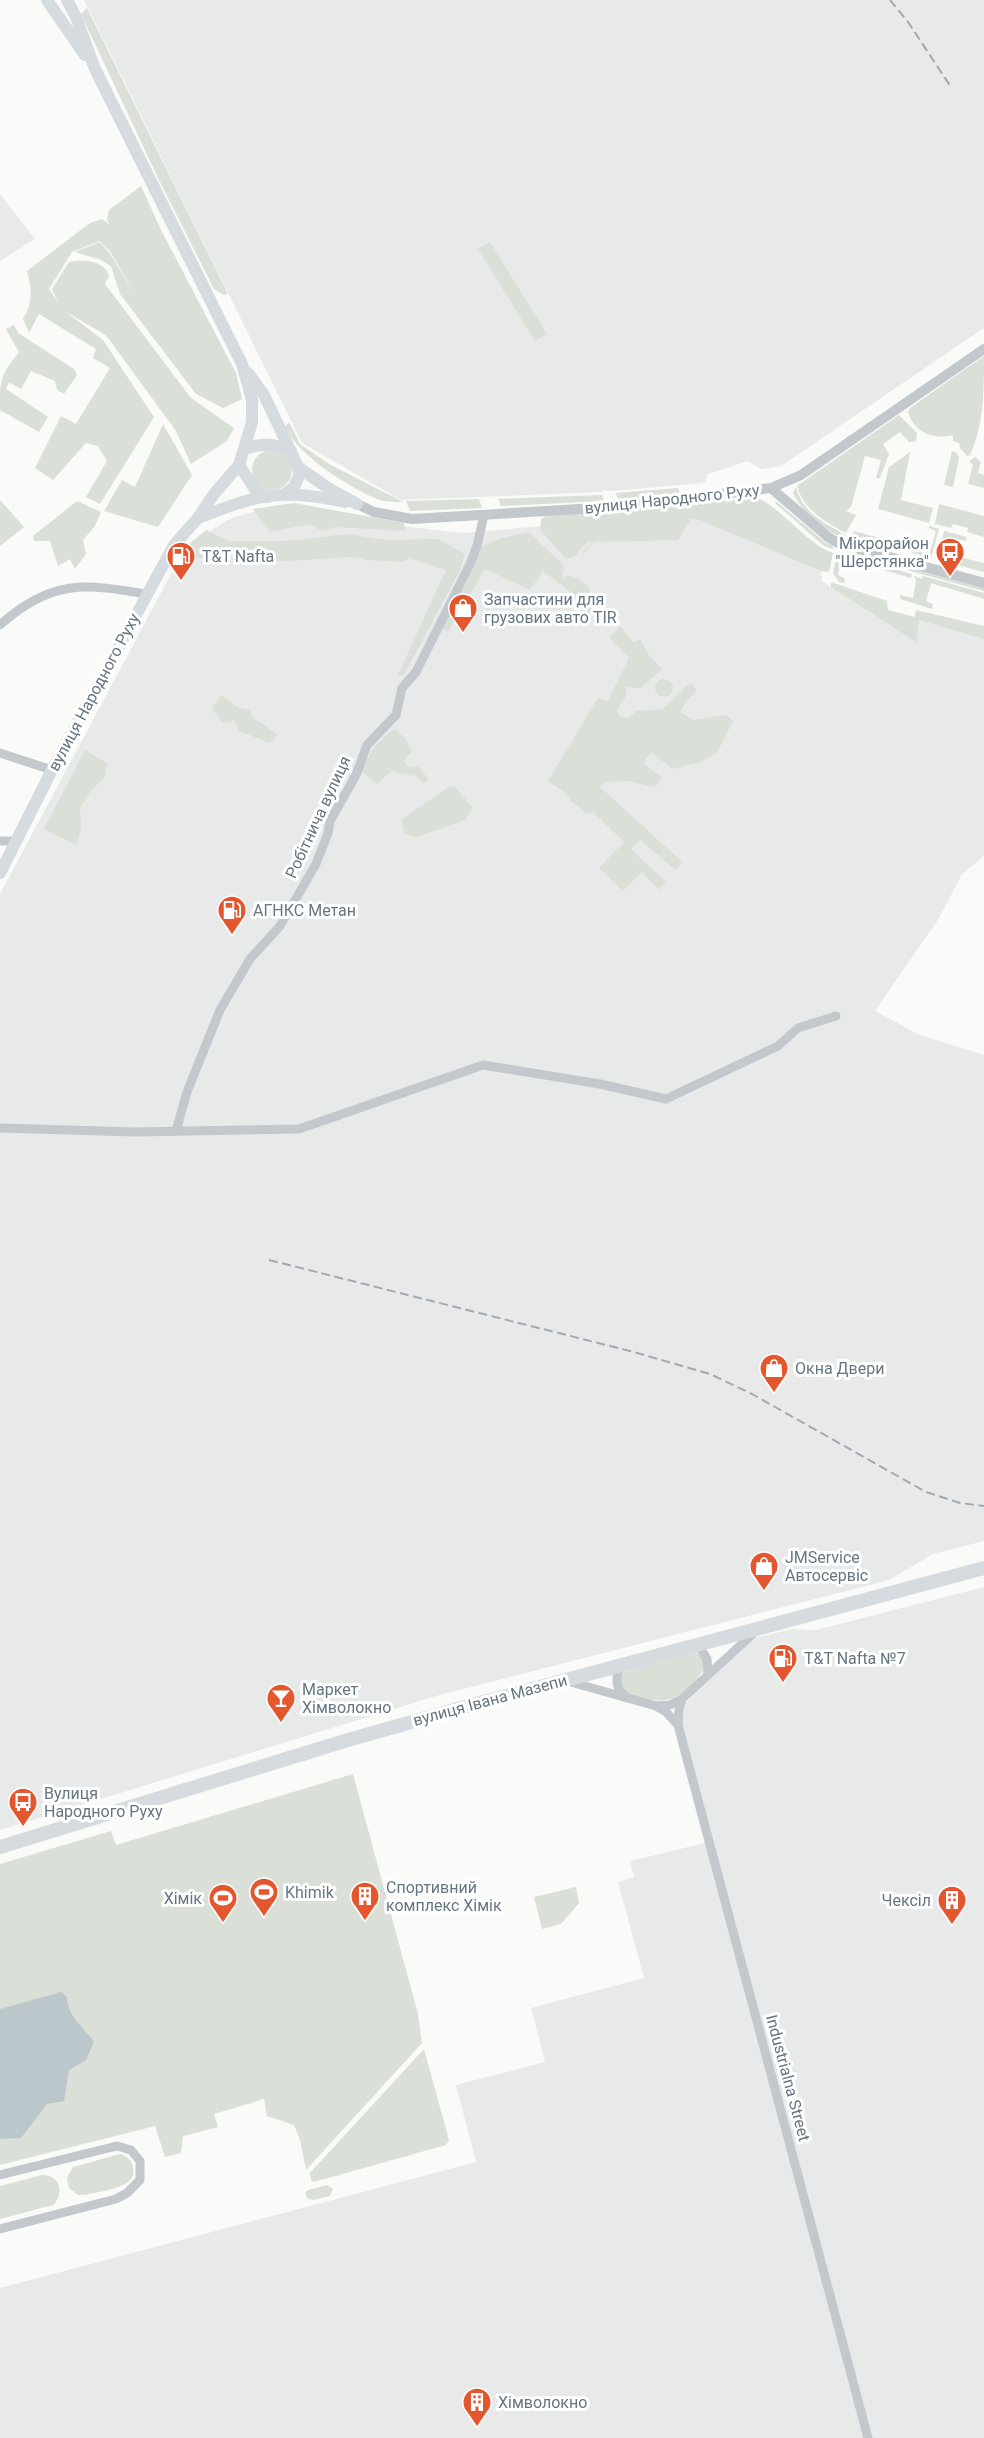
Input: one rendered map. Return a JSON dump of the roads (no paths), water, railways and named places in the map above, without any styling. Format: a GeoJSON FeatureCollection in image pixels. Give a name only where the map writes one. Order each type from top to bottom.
{"type":"FeatureCollection","features":[{"type":"Feature","properties":{"kind":"main road"},"geometry":{"type":"LineString","coordinates":[[47,0],[94,69]]}},
{"type":"Feature","properties":{"kind":"main road"},"geometry":{"type":"LineString","coordinates":[[67,0],[76,17],[94,69],[242,364],[264,395],[298,466],[300,474],[294,487],[283,495]]}},
{"type":"Feature","properties":{"kind":"main road"},"geometry":{"type":"LineString","coordinates":[[242,364],[252,400],[252,422],[239,465],[257,492],[268,497]]}},
{"type":"Feature","properties":{"kind":"main road"},"geometry":{"type":"LineString","coordinates":[[245,449],[265,444],[278,445],[291,451]]}},
{"type":"Feature","properties":{"kind":"main road","name":"вулиця Народного Руху"},"geometry":{"type":"LineString","coordinates":[[0,873],[52,770],[174,545],[239,465]]}},
{"type":"Feature","properties":{"kind":"main road"},"geometry":{"type":"LineString","coordinates":[[298,466],[328,488],[357,504]]}},
{"type":"Feature","properties":{"kind":"main road"},"geometry":{"type":"LineString","coordinates":[[198,518],[268,497],[283,495],[310,495],[357,504]]}},
{"type":"Feature","properties":{"kind":"main road","name":"вулиця Івана Мазепи"},"geometry":{"type":"LineString","coordinates":[[0,1847],[348,1740],[984,1568]]}},
{"type":"Feature","properties":{"kind":"street","name":"вулиця Народного Руху"},"geometry":{"type":"LineString","coordinates":[[357,504],[374,512],[412,519],[614,507],[771,488],[801,475],[984,349]]}},
{"type":"Feature","properties":{"kind":"street"},"geometry":{"type":"LineString","coordinates":[[771,488],[838,543],[984,583]]}},
{"type":"Feature","properties":{"kind":"street","name":"Робітнича вулиця"},"geometry":{"type":"LineString","coordinates":[[176,1131],[187,1092],[220,1010],[250,959],[280,926],[316,864],[328,833],[330,821],[356,775],[367,745],[396,715],[402,688],[416,672],[470,564],[484,515]]}},
{"type":"Feature","properties":{"kind":"street"},"geometry":{"type":"LineString","coordinates":[[0,625],[17,609],[34,599],[64,588],[83,585],[146,594]]}},
{"type":"Feature","properties":{"kind":"street"},"geometry":{"type":"LineString","coordinates":[[0,753],[52,770]]}},
{"type":"Feature","properties":{"kind":"street"},"geometry":{"type":"LineString","coordinates":[[0,841],[17,841]]}},
{"type":"Feature","properties":{"kind":"street"},"geometry":{"type":"LineString","coordinates":[[0,1128],[176,1131],[299,1130],[483,1065],[600,1084],[666,1099],[778,1046],[798,1028],[836,1016]]}},
{"type":"Feature","properties":{"kind":"street"},"geometry":{"type":"LineString","coordinates":[[656,1706],[670,1705],[682,1699],[758,1629]]}},
{"type":"Feature","properties":{"kind":"street"},"geometry":{"type":"LineString","coordinates":[[698,1645],[707,1659],[708,1674]]}},
{"type":"Feature","properties":{"kind":"street"},"geometry":{"type":"LineString","coordinates":[[620,1666],[616,1685],[628,1699]]}},
{"type":"Feature","properties":{"kind":"street"},"geometry":{"type":"LineString","coordinates":[[565,1680],[656,1706],[666,1712],[678,1725]]}},
{"type":"Feature","properties":{"kind":"street","name":"Industrialna Street"},"geometry":{"type":"LineString","coordinates":[[682,1699],[678,1725],[868,2438]]}},
{"type":"Feature","properties":{"kind":"street"},"geometry":{"type":"LineString","coordinates":[[0,2175],[117,2146],[131,2150],[136,2155],[141,2170],[140,2180],[134,2187],[116,2199],[0,2229]]}},
{"type":"Feature","properties":{"kind":"railway"},"geometry":{"type":"LineString","coordinates":[[890,0],[908,22],[951,87]]}},
{"type":"Feature","properties":{"kind":"railway"},"geometry":{"type":"LineString","coordinates":[[269,1260],[630,1351],[710,1374],[752,1394],[926,1492],[960,1503],[984,1506]]}},
{"type":"Feature","properties":{"kind":"place","name":"Мікрорайон \"Шерстянка\""},"geometry":{"type":"Point","coordinates":[950,578]}},
{"type":"Feature","properties":{"kind":"place","name":"T&T Nafta"},"geometry":{"type":"Point","coordinates":[181,582]}},
{"type":"Feature","properties":{"kind":"place","name":"Запчастини для грузових авто TIR"},"geometry":{"type":"Point","coordinates":[463,634]}},
{"type":"Feature","properties":{"kind":"place","name":"АГНКС Метан"},"geometry":{"type":"Point","coordinates":[232,936]}},
{"type":"Feature","properties":{"kind":"place","name":"Окна Двери"},"geometry":{"type":"Point","coordinates":[774,1394]}},
{"type":"Feature","properties":{"kind":"place","name":"JMService Автосервіс"},"geometry":{"type":"Point","coordinates":[764,1592]}},
{"type":"Feature","properties":{"kind":"place","name":"T&T Nafta №7"},"geometry":{"type":"Point","coordinates":[783,1684]}},
{"type":"Feature","properties":{"kind":"place","name":"Маркет Хімволокно"},"geometry":{"type":"Point","coordinates":[281,1724]}},
{"type":"Feature","properties":{"kind":"place","name":"Вулиця Народного Руху"},"geometry":{"type":"Point","coordinates":[23,1828]}},
{"type":"Feature","properties":{"kind":"place","name":"Khimik"},"geometry":{"type":"Point","coordinates":[264,1918]}},
{"type":"Feature","properties":{"kind":"place","name":"Спортивний комплекс Хімік"},"geometry":{"type":"Point","coordinates":[365,1922]}},
{"type":"Feature","properties":{"kind":"place","name":"Хімік"},"geometry":{"type":"Point","coordinates":[223,1924]}},
{"type":"Feature","properties":{"kind":"place","name":"Чексіл"},"geometry":{"type":"Point","coordinates":[952,1926]}},
{"type":"Feature","properties":{"kind":"place","name":"Хімволокно"},"geometry":{"type":"Point","coordinates":[477,2428]}}]}
